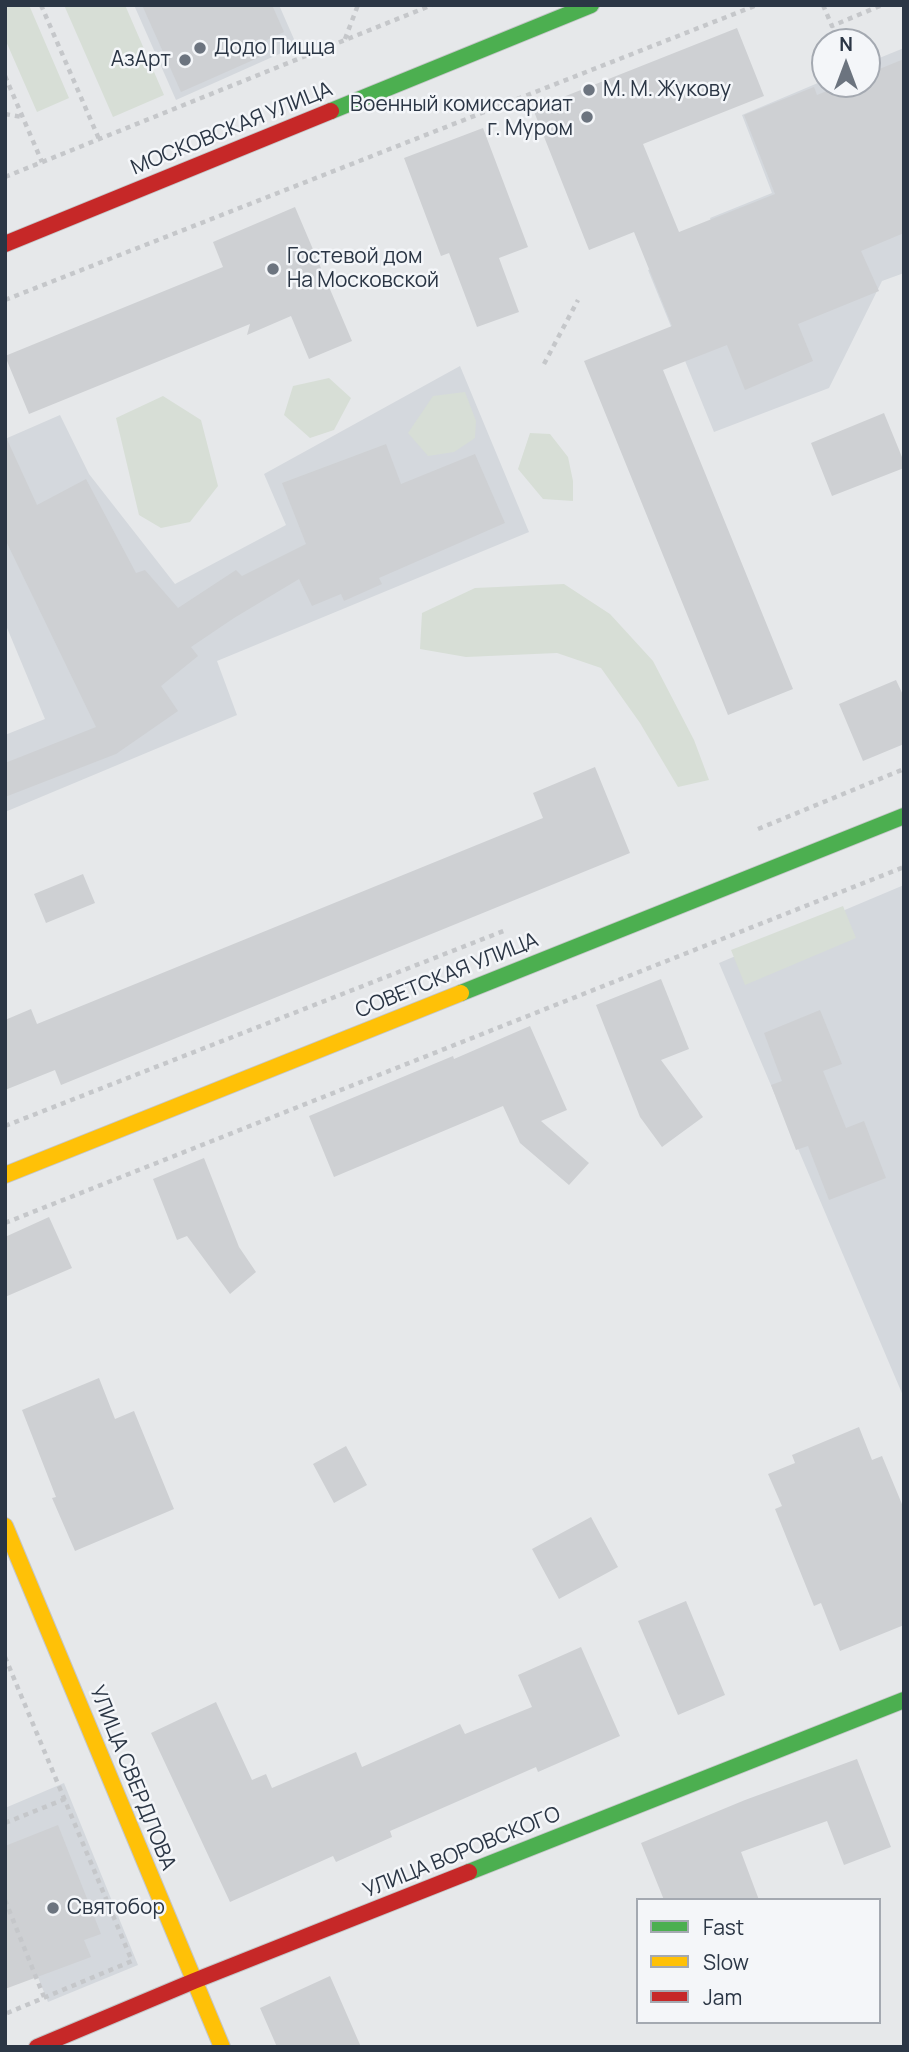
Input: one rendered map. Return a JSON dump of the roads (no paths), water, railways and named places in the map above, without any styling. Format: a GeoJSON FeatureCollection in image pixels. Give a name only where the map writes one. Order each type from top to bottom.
{"type":"FeatureCollection","features":[{"type":"Feature","properties":{"kind":"street","name":"МОСКОВСКАЯ УЛИЦА"},"geometry":{"type":"LineString","coordinates":[[5,244],[591,5]]}},
{"type":"Feature","properties":{"kind":"street","name":"СОВЕТСКАЯ УЛИЦА"},"geometry":{"type":"LineString","coordinates":[[5,1175],[904,816]]}},
{"type":"Feature","properties":{"kind":"street","name":"УЛИЦА СВЕРДЛОВА"},"geometry":{"type":"LineString","coordinates":[[5,1526],[222,2047]]}},
{"type":"Feature","properties":{"kind":"street","name":"УЛИЦА ВОРОВСКОГО"},"geometry":{"type":"LineString","coordinates":[[37,2047],[194,1981],[904,1700]]}},
{"type":"Feature","properties":{"kind":"place","name":"Додо Пицца"},"geometry":{"type":"Point","coordinates":[200,48]}},
{"type":"Feature","properties":{"kind":"place","name":"АзАрт"},"geometry":{"type":"Point","coordinates":[185,60]}},
{"type":"Feature","properties":{"kind":"place","name":"М. М. Жукову"},"geometry":{"type":"Point","coordinates":[589,90]}},
{"type":"Feature","properties":{"kind":"place","name":"Военный комиссариат г. Муром"},"geometry":{"type":"Point","coordinates":[587,117]}},
{"type":"Feature","properties":{"kind":"place","name":"Гостевой дом На Московской"},"geometry":{"type":"Point","coordinates":[273,269]}},
{"type":"Feature","properties":{"kind":"place","name":"Святобор"},"geometry":{"type":"Point","coordinates":[53,1908]}}]}
